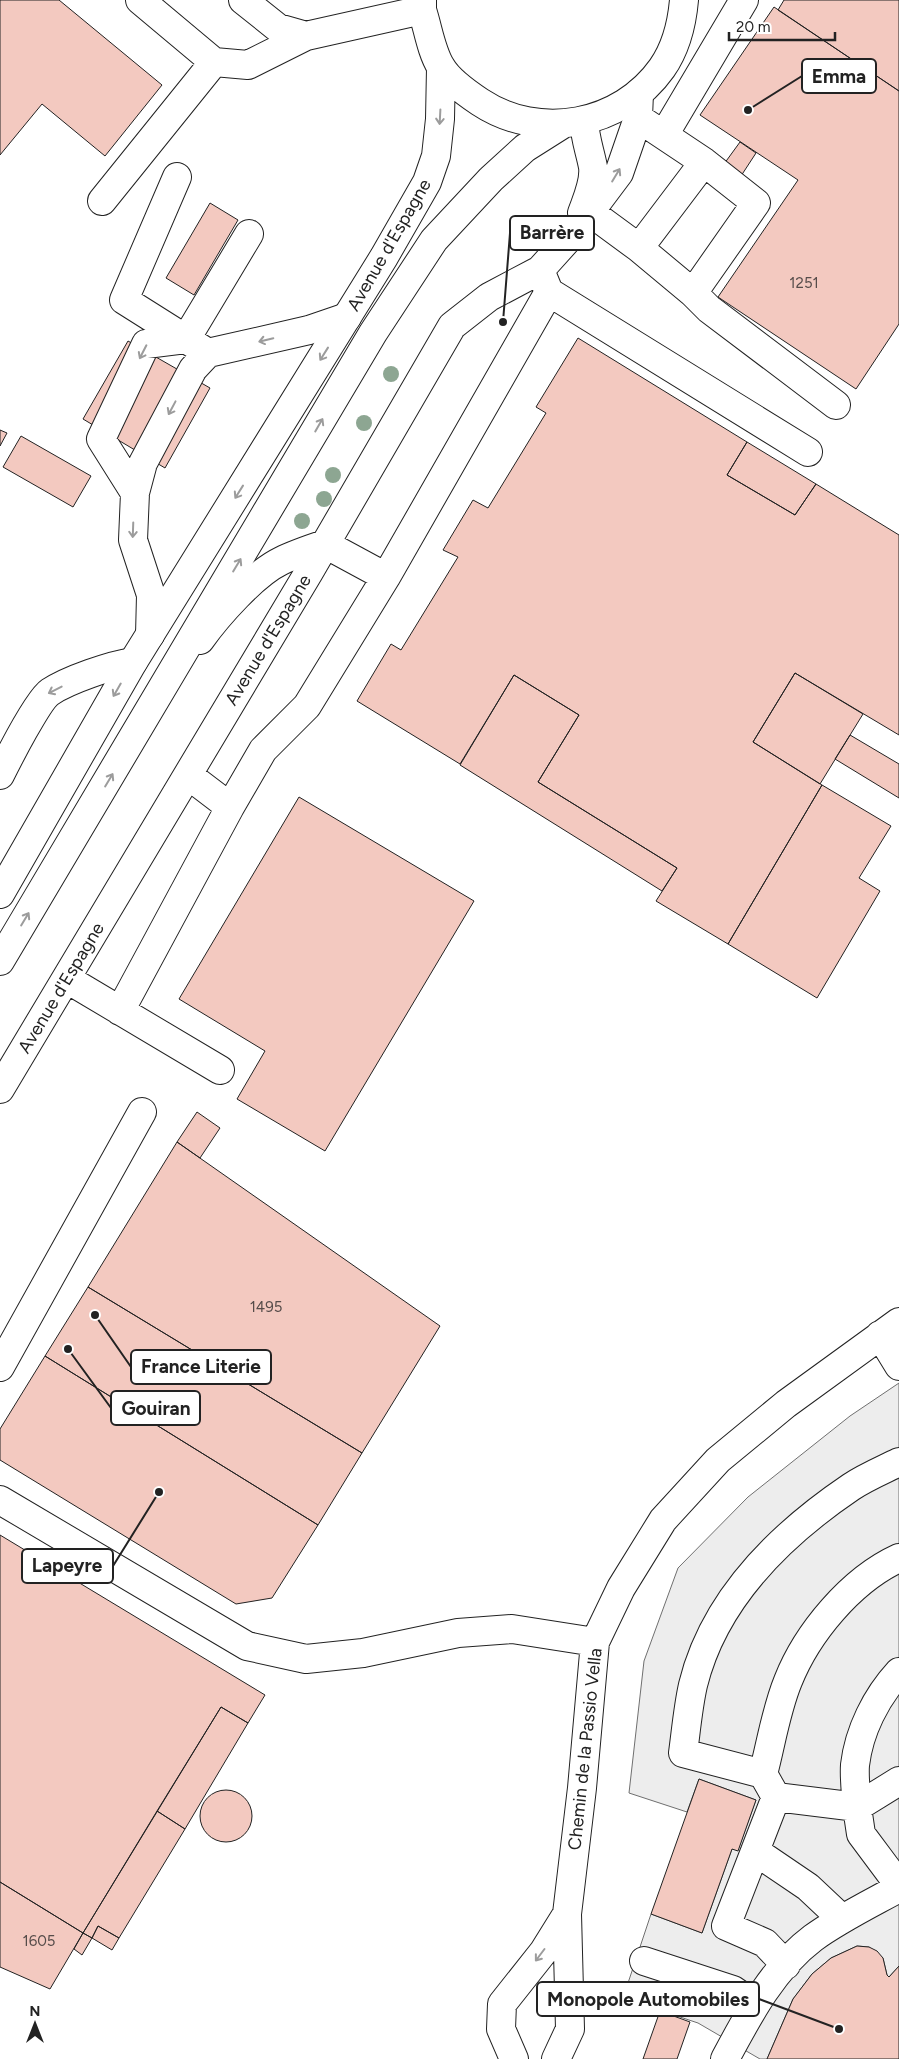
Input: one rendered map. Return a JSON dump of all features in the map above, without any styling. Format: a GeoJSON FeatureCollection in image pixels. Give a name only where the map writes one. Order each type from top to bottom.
{"type":"FeatureCollection","features":[{"type":"Feature","properties":{"kind":"street"},"geometry":{"type":"LineString","coordinates":[[140,0],[214,62],[248,65],[306,36],[422,5],[441,68],[470,95],[493,111],[526,122],[574,123],[638,105],[670,55],[682,22],[684,0]]}},
{"type":"Feature","properties":{"kind":"street"},"geometry":{"type":"LineString","coordinates":[[243,0],[278,28],[306,36]]}},
{"type":"Feature","properties":{"kind":"street"},"geometry":{"type":"LineString","coordinates":[[664,136],[744,0]]}},
{"type":"Feature","properties":{"kind":"street"},"geometry":{"type":"LineString","coordinates":[[102,201],[214,62]]}},
{"type":"Feature","properties":{"kind":"street","name":"Avenue d'Espagne"},"geometry":{"type":"LineString","coordinates":[[0,894],[133,662],[347,318],[427,182],[436,156],[440,119],[441,68]]}},
{"type":"Feature","properties":{"kind":"street"},"geometry":{"type":"LineString","coordinates":[[638,105],[664,136],[704,162],[756,203],[693,293]]}},
{"type":"Feature","properties":{"kind":"street","name":"Avenue d'Espagne"},"geometry":{"type":"LineString","coordinates":[[0,1089],[325,544],[452,326],[489,297],[544,281],[583,221],[619,173],[638,105]]}},
{"type":"Feature","properties":{"kind":"street","name":"Avenue d'Espagne"},"geometry":{"type":"LineString","coordinates":[[0,961],[373,333],[434,240],[491,179],[525,148],[574,123],[585,141],[593,169],[583,221]]}},
{"type":"Feature","properties":{"kind":"street"},"geometry":{"type":"LineString","coordinates":[[640,248],[704,162]]}},
{"type":"Feature","properties":{"kind":"street"},"geometry":{"type":"LineString","coordinates":[[177,177],[124,300],[197,346]]}},
{"type":"Feature","properties":{"kind":"street"},"geometry":{"type":"LineString","coordinates":[[583,221],[640,248],[709,309],[836,406]]}},
{"type":"Feature","properties":{"kind":"street"},"geometry":{"type":"LineString","coordinates":[[150,635],[151,595],[133,540],[135,493],[142,463],[193,370],[197,346],[249,234]]}},
{"type":"Feature","properties":{"kind":"street"},"geometry":{"type":"LineString","coordinates":[[120,1010],[263,750],[307,706],[386,577],[544,281],[808,452]]}},
{"type":"Feature","properties":{"kind":"street"},"geometry":{"type":"LineString","coordinates":[[135,493],[101,439],[146,344],[197,346],[310,330],[347,318]]}},
{"type":"Feature","properties":{"kind":"street"},"geometry":{"type":"LineString","coordinates":[[150,711],[211,625],[248,586],[279,562],[325,544],[386,577]]}},
{"type":"Feature","properties":{"kind":"street"},"geometry":{"type":"LineString","coordinates":[[0,775],[9,735],[49,693],[111,666],[133,662]]}},
{"type":"Feature","properties":{"kind":"street"},"geometry":{"type":"LineString","coordinates":[[188,775],[230,807]]}},
{"type":"Feature","properties":{"kind":"street"},"geometry":{"type":"LineString","coordinates":[[67,979],[220,1070]]}},
{"type":"Feature","properties":{"kind":"street"},"geometry":{"type":"LineString","coordinates":[[0,1367],[142,1112]]}},
{"type":"Feature","properties":{"kind":"street"},"geometry":{"type":"LineString","coordinates":[[890,1329],[899,1366]]}},
{"type":"Feature","properties":{"kind":"street","name":"Chemin de la Passio Vella"},"geometry":{"type":"LineString","coordinates":[[556,2059],[570,2029],[567,1914],[582,1788],[595,1642],[621,1588],[663,1520],[718,1460],[786,1404],[890,1329]]}},
{"type":"Feature","properties":{"kind":"street"},"geometry":{"type":"LineString","coordinates":[[899,1462],[853,1486],[792,1531],[743,1582],[712,1632],[694,1685],[683,1753],[769,1785],[857,1807],[899,1781]]}},
{"type":"Feature","properties":{"kind":"street"},"geometry":{"type":"LineString","coordinates":[[0,1500],[247,1646],[306,1659],[363,1653],[458,1633],[512,1628],[595,1642]]}},
{"type":"Feature","properties":{"kind":"street"},"geometry":{"type":"LineString","coordinates":[[786,1965],[765,1944],[726,1926],[755,1851],[787,1682],[805,1644],[842,1600],[885,1564],[899,1558]]}},
{"type":"Feature","properties":{"kind":"street"},"geometry":{"type":"LineString","coordinates":[[725,2059],[755,2005],[786,1965],[811,1939],[899,1887],[861,1834],[857,1807],[855,1766],[860,1742],[872,1710],[899,1672]]}},
{"type":"Feature","properties":{"kind":"street"},"geometry":{"type":"LineString","coordinates":[[755,1851],[808,1887],[842,1919]]}},
{"type":"Feature","properties":{"kind":"street","name":"Chemin de la Passio Vella"},"geometry":{"type":"LineString","coordinates":[[514,2059],[501,2028],[502,2004],[544,1950],[567,1914]]}},
{"type":"Feature","properties":{"kind":"street"},"geometry":{"type":"LineString","coordinates":[[644,1961],[733,1990],[755,2005]]}},
{"type":"Feature","properties":{"kind":"shaded area"},"geometry":{"type":"Polygon","coordinates":[[[899,1383],[899,1966],[889,1977],[883,1958],[869,1947],[857,1946],[831,1958],[812,1974],[793,1999],[767,2059],[760,2059],[698,2023],[623,1998],[651,1914],[702,1933],[732,1849],[738,1850],[756,1800],[699,1779],[687,1812],[629,1793],[644,1661],[678,1568],[748,1497],[850,1416],[899,1383]]]}},
{"type":"Feature","properties":{"kind":"building"},"geometry":{"type":"Polygon","coordinates":[[[0,0],[59,0],[162,85],[105,156],[42,104],[0,155],[0,0]]]}},
{"type":"Feature","properties":{"kind":"building"},"geometry":{"type":"Polygon","coordinates":[[[784,0],[899,0],[899,91],[778,10],[784,0]]]}},
{"type":"Feature","properties":{"kind":"building"},"geometry":{"type":"Polygon","coordinates":[[[774,7],[899,91],[899,324],[856,389],[718,297],[798,180],[700,115],[774,7]]]}},
{"type":"Feature","properties":{"kind":"building"},"geometry":{"type":"Polygon","coordinates":[[[740,142],[756,153],[741,176],[724,164],[740,142]]]}},
{"type":"Feature","properties":{"kind":"building"},"geometry":{"type":"Polygon","coordinates":[[[210,203],[238,220],[194,295],[166,278],[210,203]]]}},
{"type":"Feature","properties":{"kind":"building"},"geometry":{"type":"Polygon","coordinates":[[[578,338],[747,442],[727,475],[795,515],[816,484],[899,535],[899,735],[795,673],[753,742],[822,785],[728,944],[656,901],[677,868],[538,782],[579,715],[514,675],[460,764],[357,701],[391,644],[401,650],[458,557],[443,550],[473,500],[488,508],[546,413],[536,407],[578,338]]]}},
{"type":"Feature","properties":{"kind":"building"},"geometry":{"type":"Polygon","coordinates":[[[128,341],[210,388],[165,468],[83,419],[128,341]]]}},
{"type":"Feature","properties":{"kind":"building"},"geometry":{"type":"Polygon","coordinates":[[[0,430],[7,433],[0,446],[0,430]]]}},
{"type":"Feature","properties":{"kind":"building"},"geometry":{"type":"Polygon","coordinates":[[[21,436],[91,476],[73,507],[3,467],[21,436]]]}},
{"type":"Feature","properties":{"kind":"building"},"geometry":{"type":"Polygon","coordinates":[[[747,442],[816,484],[795,515],[727,475],[747,442]]]}},
{"type":"Feature","properties":{"kind":"building"},"geometry":{"type":"Polygon","coordinates":[[[795,673],[863,714],[820,784],[753,742],[795,673]]]}},
{"type":"Feature","properties":{"kind":"building"},"geometry":{"type":"Polygon","coordinates":[[[514,675],[579,715],[538,782],[677,868],[662,891],[460,765],[514,675]]]}},
{"type":"Feature","properties":{"kind":"building"},"geometry":{"type":"Polygon","coordinates":[[[850,735],[899,764],[899,798],[835,759],[850,735]]]}},
{"type":"Feature","properties":{"kind":"building"},"geometry":{"type":"Polygon","coordinates":[[[822,785],[891,826],[859,878],[880,891],[817,998],[728,944],[822,785]]]}},
{"type":"Feature","properties":{"kind":"building"},"geometry":{"type":"Polygon","coordinates":[[[299,797],[474,901],[325,1151],[237,1099],[265,1051],[179,999],[299,797]]]}},
{"type":"Feature","properties":{"kind":"building"},"geometry":{"type":"Polygon","coordinates":[[[197,1112],[220,1128],[200,1158],[177,1142],[197,1112]]]}},
{"type":"Feature","properties":{"kind":"building"},"geometry":{"type":"Polygon","coordinates":[[[177,1142],[440,1326],[362,1453],[88,1287],[177,1142]]]}},
{"type":"Feature","properties":{"kind":"building"},"geometry":{"type":"Polygon","coordinates":[[[88,1287],[362,1453],[318,1525],[45,1356],[88,1287]]]}},
{"type":"Feature","properties":{"kind":"building"},"geometry":{"type":"Polygon","coordinates":[[[45,1356],[318,1525],[272,1598],[236,1604],[0,1460],[0,1429],[45,1356]]]}},
{"type":"Feature","properties":{"kind":"building"},"geometry":{"type":"Polygon","coordinates":[[[0,1535],[265,1695],[248,1723],[221,1707],[83,1933],[0,1882],[0,1535]]]}},
{"type":"Feature","properties":{"kind":"building"},"geometry":{"type":"Polygon","coordinates":[[[221,1707],[248,1723],[185,1829],[157,1811],[221,1707]]]}},
{"type":"Feature","properties":{"kind":"building"},"geometry":{"type":"Polygon","coordinates":[[[699,1779],[756,1800],[738,1851],[732,1849],[702,1933],[651,1914],[699,1779]]]}},
{"type":"Feature","properties":{"kind":"building"},"geometry":{"type":"Polygon","coordinates":[[[226,1790],[236,1792],[244,1798],[250,1806],[252,1816],[250,1826],[244,1834],[236,1840],[226,1842],[216,1840],[208,1834],[202,1826],[200,1816],[202,1806],[208,1798],[216,1792],[226,1790]]]}},
{"type":"Feature","properties":{"kind":"building"},"geometry":{"type":"Polygon","coordinates":[[[157,1811],[185,1829],[119,1938],[98,1926],[92,1938],[83,1933],[157,1811]]]}},
{"type":"Feature","properties":{"kind":"building"},"geometry":{"type":"Polygon","coordinates":[[[0,1882],[83,1933],[50,1989],[0,1967],[0,1882]]]}},
{"type":"Feature","properties":{"kind":"building"},"geometry":{"type":"Polygon","coordinates":[[[98,1926],[119,1938],[112,1950],[92,1938],[98,1926]]]}},
{"type":"Feature","properties":{"kind":"building"},"geometry":{"type":"Polygon","coordinates":[[[83,1933],[92,1938],[82,1955],[74,1949],[83,1933]]]}},
{"type":"Feature","properties":{"kind":"building"},"geometry":{"type":"Polygon","coordinates":[[[857,1946],[869,1947],[877,1951],[883,1958],[889,1977],[899,1966],[899,2059],[767,2059],[793,1999],[812,1974],[831,1958],[857,1946]]]}},
{"type":"Feature","properties":{"kind":"building"},"geometry":{"type":"Polygon","coordinates":[[[660,2011],[690,2022],[677,2059],[643,2059],[660,2011]]]}},
{"type":"Feature","properties":{"kind":"place","name":"Emma"},"geometry":{"type":"Point","coordinates":[748,110]}},
{"type":"Feature","properties":{"kind":"place","name":"Barrère"},"geometry":{"type":"Point","coordinates":[503,322]}},
{"type":"Feature","properties":{"kind":"place","name":"France Literie"},"geometry":{"type":"Point","coordinates":[95,1315]}},
{"type":"Feature","properties":{"kind":"place","name":"Gouiran"},"geometry":{"type":"Point","coordinates":[68,1349]}},
{"type":"Feature","properties":{"kind":"place","name":"Lapeyre"},"geometry":{"type":"Point","coordinates":[159,1492]}},
{"type":"Feature","properties":{"kind":"place","name":"Monopole Automobiles"},"geometry":{"type":"Point","coordinates":[839,2029]}}]}
